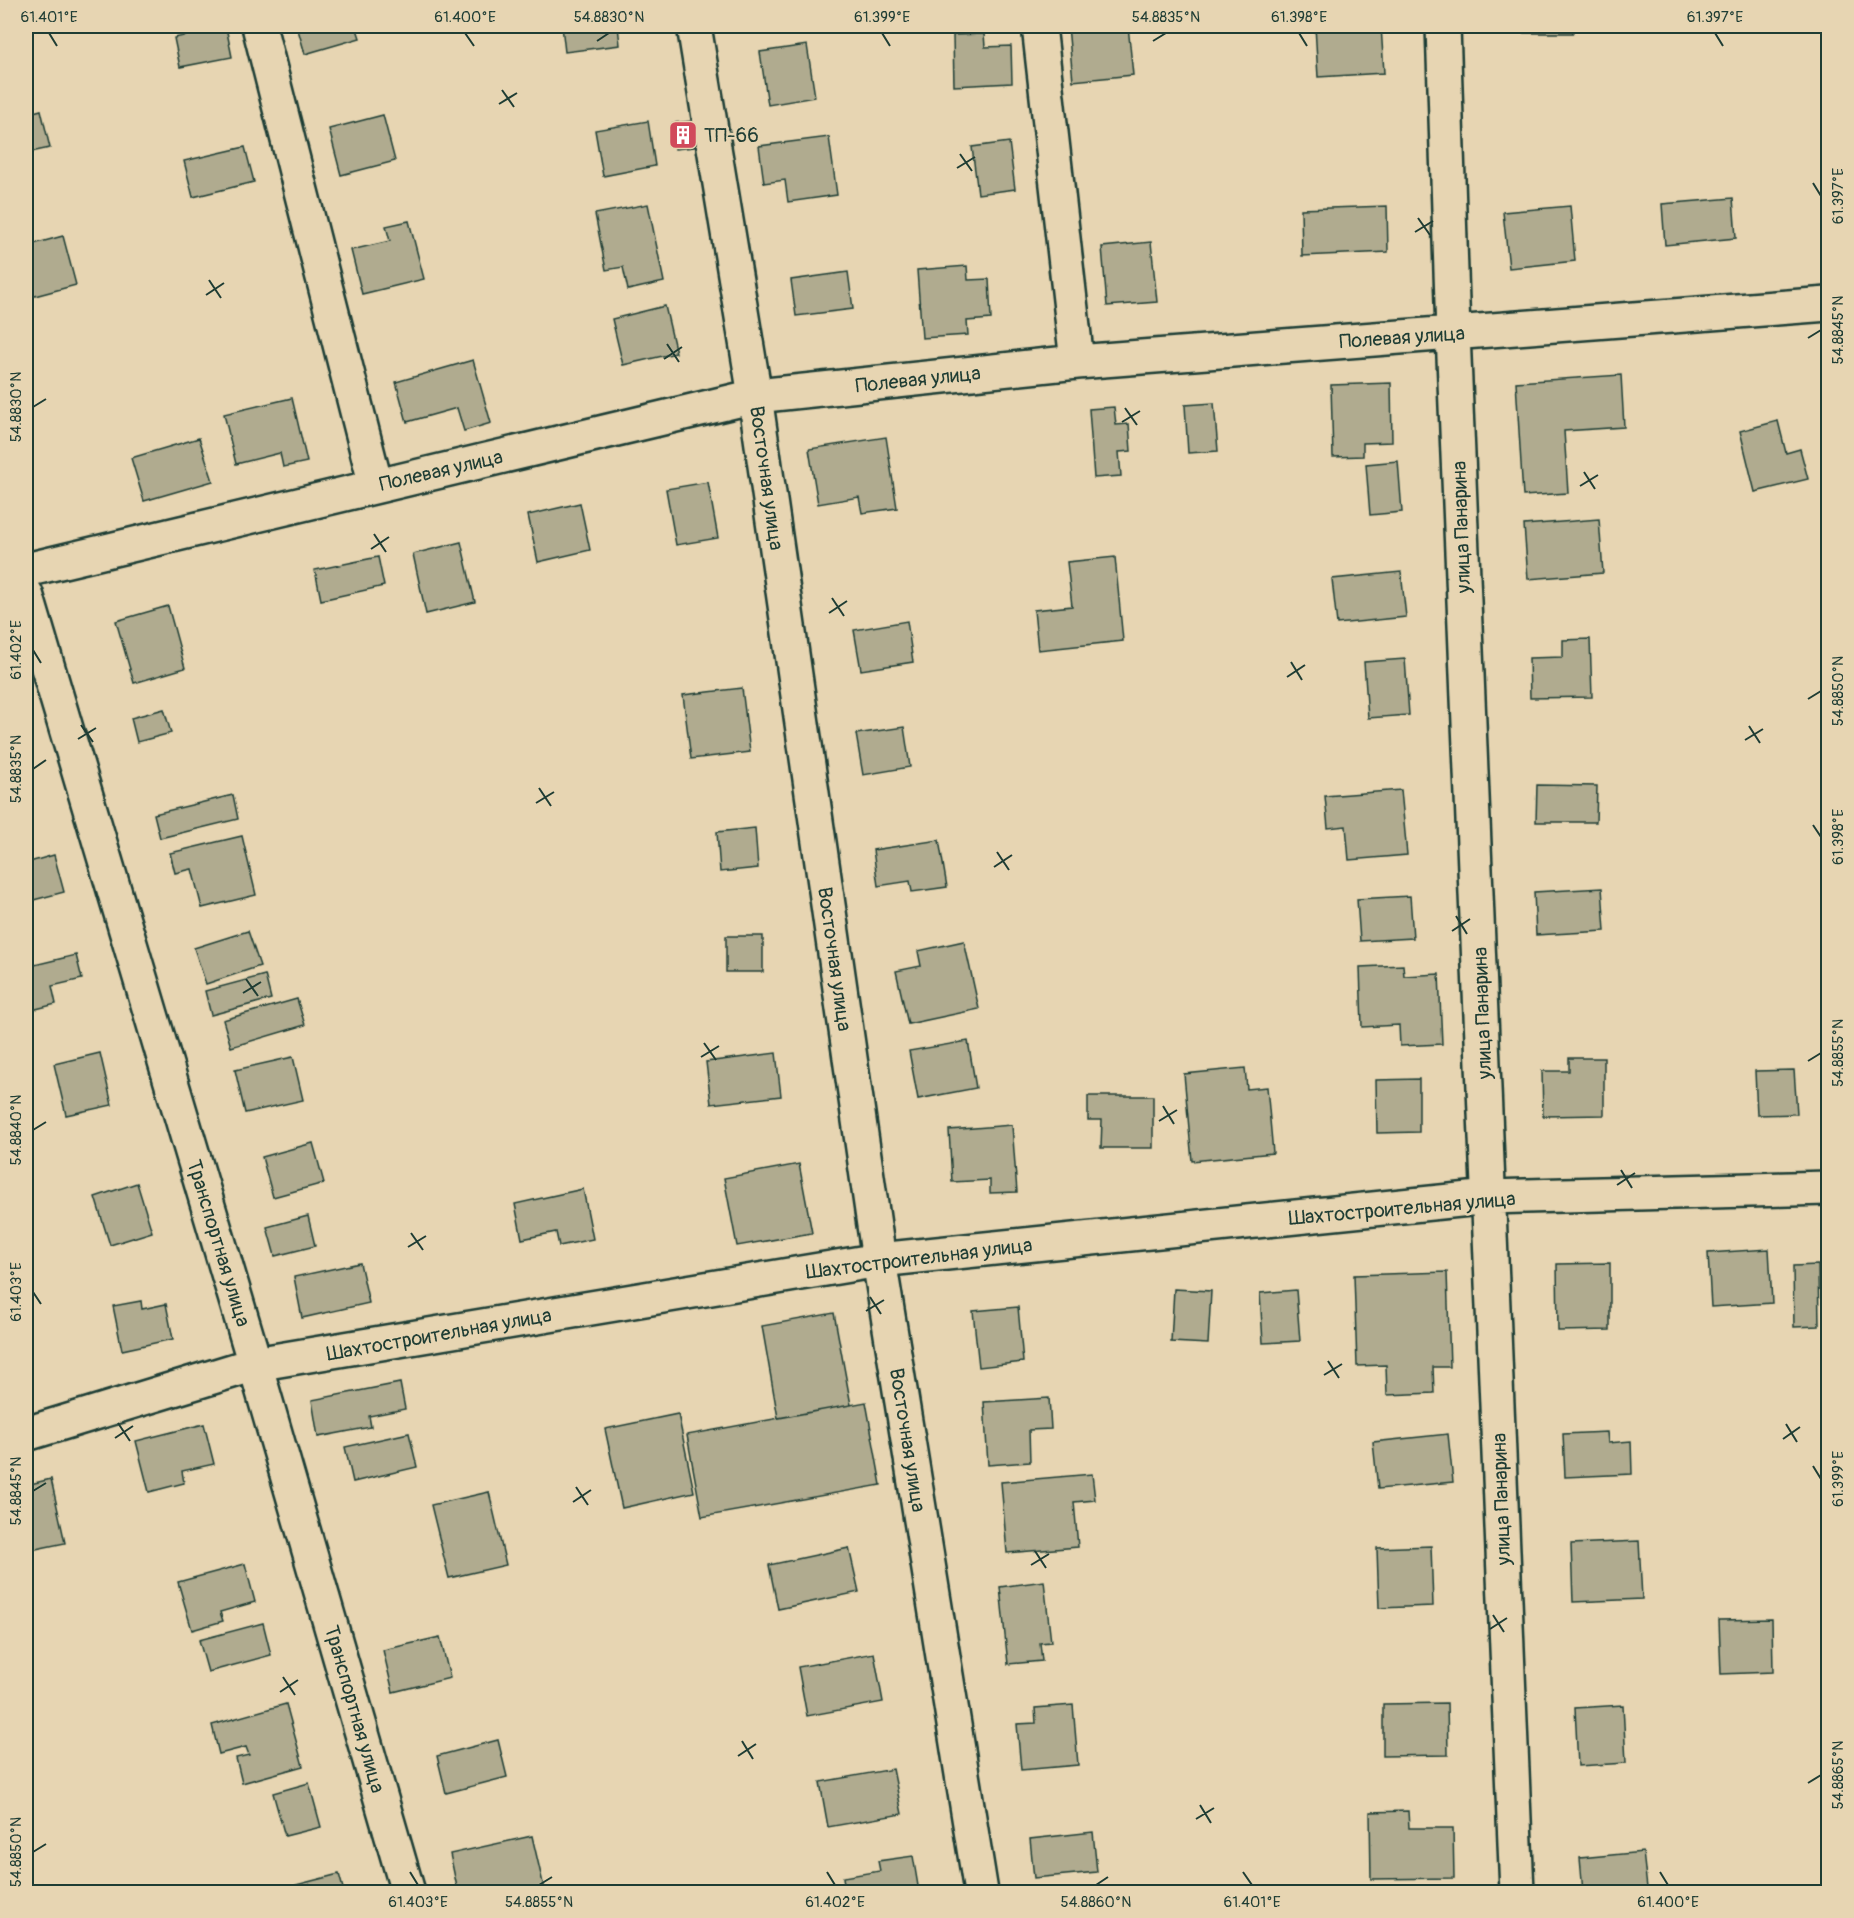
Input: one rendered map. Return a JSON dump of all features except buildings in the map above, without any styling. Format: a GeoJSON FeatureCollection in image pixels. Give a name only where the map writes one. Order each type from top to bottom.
{"type":"FeatureCollection","features":[{"type":"Feature","properties":{"kind":"street"},"geometry":{"type":"LineString","coordinates":[[259,26],[376,486]]}},
{"type":"Feature","properties":{"kind":"street","name":"Восточная улица"},"geometry":{"type":"LineString","coordinates":[[694,26],[755,396],[879,1260],[981,1893]]}},
{"type":"Feature","properties":{"kind":"street"},"geometry":{"type":"LineString","coordinates":[[1039,26],[1077,362]]}},
{"type":"Feature","properties":{"kind":"street","name":"улица Панарина"},"geometry":{"type":"LineString","coordinates":[[1443,26],[1453,333],[1517,1893]]}},
{"type":"Feature","properties":{"kind":"street","name":"Полевая улица"},"geometry":{"type":"LineString","coordinates":[[26,570],[755,396],[1077,362],[1828,304]]}},
{"type":"Feature","properties":{"kind":"street","name":"Транспортная улица"},"geometry":{"type":"LineString","coordinates":[[26,594],[255,1364],[408,1893]]}},
{"type":"Feature","properties":{"kind":"street","name":"Шахтостроительная улица"},"geometry":{"type":"LineString","coordinates":[[26,1434],[255,1364],[879,1260],[1489,1197],[1828,1188]]}},
{"type":"Feature","properties":{"kind":"place","name":"ТП-66"},"geometry":{"type":"Point","coordinates":[683,135]}}]}
